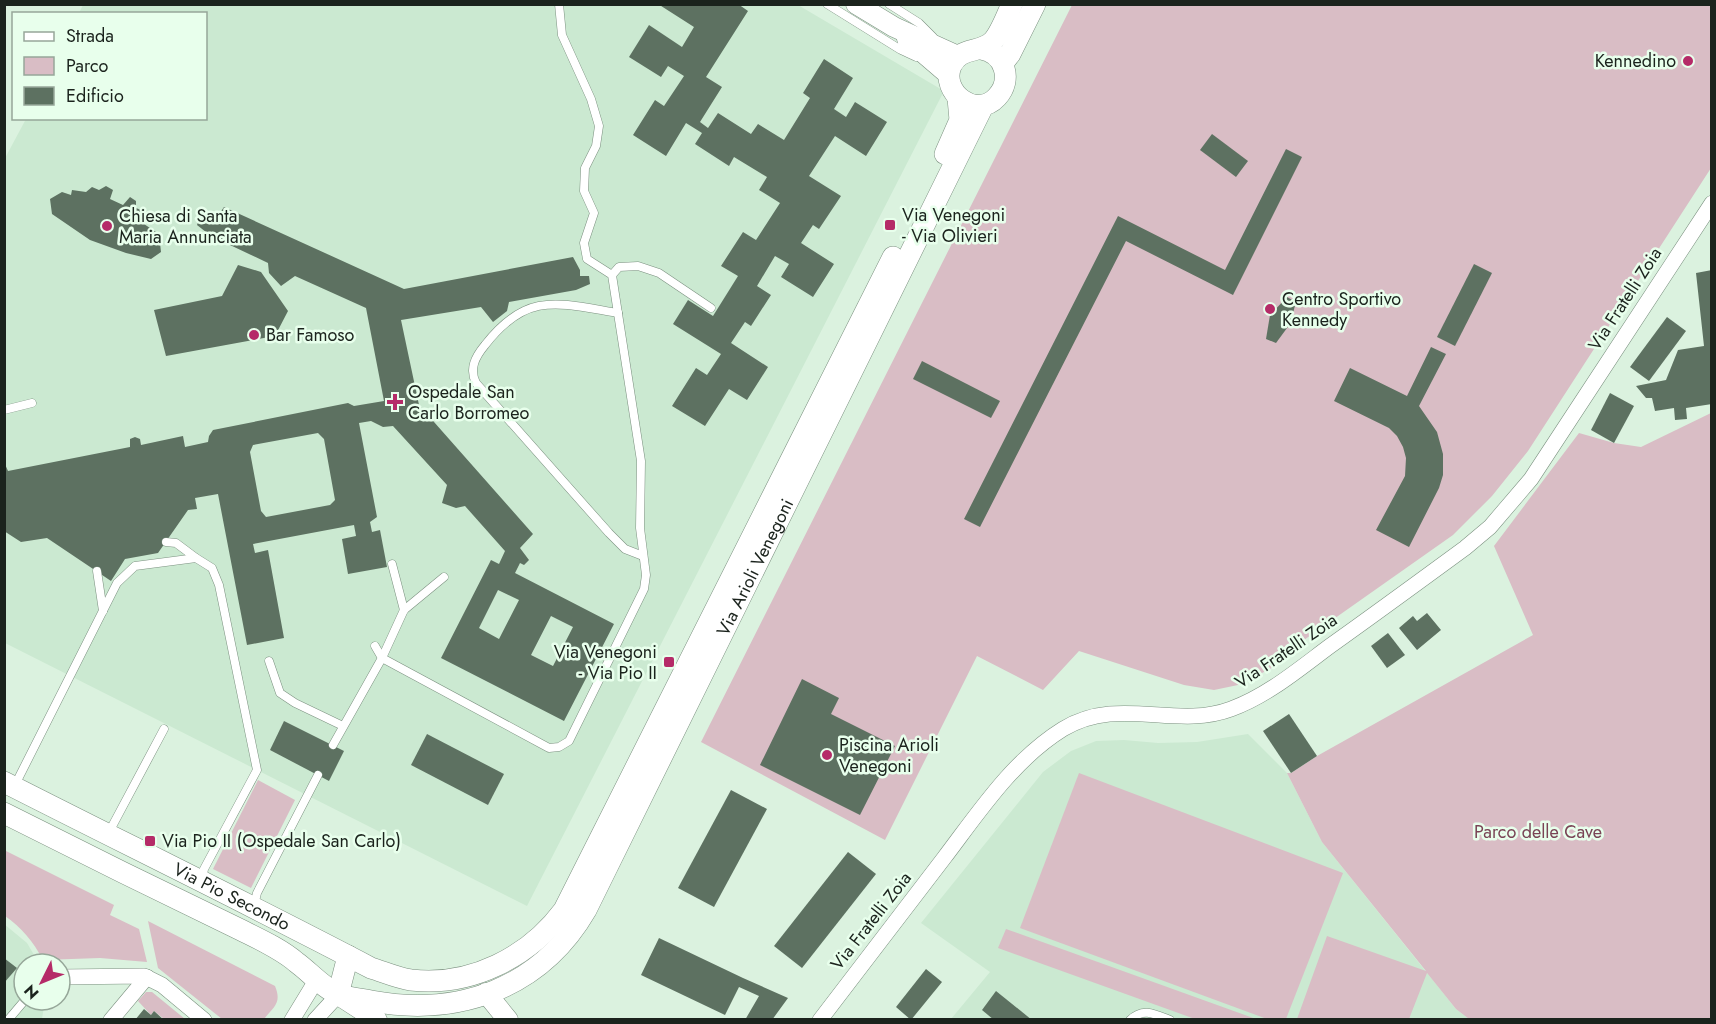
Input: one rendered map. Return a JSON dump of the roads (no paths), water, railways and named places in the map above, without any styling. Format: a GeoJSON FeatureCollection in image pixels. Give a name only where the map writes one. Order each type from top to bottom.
{"type":"FeatureCollection","features":[{"type":"Feature","properties":{"kind":"main road"},"geometry":{"type":"LineString","coordinates":[[981,49],[997,56],[1003,63],[1006,75],[1005,84],[995,100],[983,106],[967,103],[958,98],[951,87],[947,61],[965,51],[981,49],[994,41],[1012,4]]}},
{"type":"Feature","properties":{"kind":"main road"},"geometry":{"type":"LineString","coordinates":[[1003,63],[1010,54],[1035,4]]}},
{"type":"Feature","properties":{"kind":"main road","name":"Via Arioli Venegoni"},"geometry":{"type":"LineString","coordinates":[[466,975],[487,970],[519,954],[550,930],[564,910],[956,132],[960,120],[958,98]]}},
{"type":"Feature","properties":{"kind":"main road","name":"Via Arioli Venegoni"},"geometry":{"type":"LineString","coordinates":[[486,993],[518,979],[541,964],[559,949],[573,932],[983,106]]}},
{"type":"Feature","properties":{"kind":"main road"},"geometry":{"type":"LineString","coordinates":[[9,785],[16,801],[24,811],[80,852]]}},
{"type":"Feature","properties":{"kind":"main road","name":"Via Pio Secondo"},"geometry":{"type":"LineString","coordinates":[[9,785],[254,906],[371,968],[409,979],[427,981],[447,980],[466,975]]}},
{"type":"Feature","properties":{"kind":"main road","name":"Via Pio Secondo"},"geometry":{"type":"LineString","coordinates":[[4,813],[244,932],[294,960],[338,994],[399,1006],[458,1011],[486,993]]}},
{"type":"Feature","properties":{"kind":"main road"},"geometry":{"type":"LineString","coordinates":[[153,888],[186,889],[202,881]]}},
{"type":"Feature","properties":{"kind":"main road"},"geometry":{"type":"LineString","coordinates":[[244,932],[254,906]]}},
{"type":"Feature","properties":{"kind":"main road"},"geometry":{"type":"LineString","coordinates":[[317,979],[348,956]]}},
{"type":"Feature","properties":{"kind":"main road"},"geometry":{"type":"LineString","coordinates":[[338,994],[348,956]]}},
{"type":"Feature","properties":{"kind":"main road"},"geometry":{"type":"LineString","coordinates":[[458,1011],[466,975],[486,993]]}},
{"type":"Feature","properties":{"kind":"street"},"geometry":{"type":"LineString","coordinates":[[867,7],[947,61]]}},
{"type":"Feature","properties":{"kind":"street","name":"Via Fratelli Zoia"},"geometry":{"type":"LineString","coordinates":[[820,1020],[996,789],[1041,744],[1064,728],[1086,717],[1113,712],[1188,716],[1229,710],[1247,703],[1293,674],[1466,548],[1490,527],[1531,479],[1712,203]]}},
{"type":"Feature","properties":{"kind":"street"},"geometry":{"type":"LineString","coordinates":[[72,977],[147,977],[162,985],[204,1020]]}},
{"type":"Feature","properties":{"kind":"street"},"geometry":{"type":"LineString","coordinates":[[111,1020],[147,977]]}},
{"type":"Feature","properties":{"kind":"street"},"geometry":{"type":"LineString","coordinates":[[292,1020],[317,979]]}},
{"type":"Feature","properties":{"kind":"street"},"geometry":{"type":"LineString","coordinates":[[486,993],[508,1020]]}},
{"type":"Feature","properties":{"kind":"street"},"geometry":{"type":"LineString","coordinates":[[315,1020],[338,994]]}},
{"type":"Feature","properties":{"kind":"street","name":"Via Pio Secondo"},"geometry":{"type":"LineString","coordinates":[[338,994],[377,1020]]}},
{"type":"Feature","properties":{"kind":"lane"},"geometry":{"type":"LineString","coordinates":[[375,646],[382,658],[549,748],[560,747],[569,741],[644,589],[646,575],[640,528],[641,461],[612,275],[587,259],[584,243],[594,213],[584,191],[585,168],[596,146],[599,126],[591,99],[562,35],[559,4]]}},
{"type":"Feature","properties":{"kind":"lane"},"geometry":{"type":"LineString","coordinates":[[827,4],[901,50],[947,61]]}},
{"type":"Feature","properties":{"kind":"lane"},"geometry":{"type":"LineString","coordinates":[[889,4],[919,23],[947,61]]}},
{"type":"Feature","properties":{"kind":"lane"},"geometry":{"type":"LineString","coordinates":[[612,275],[619,267],[638,266],[659,273],[711,308]]}},
{"type":"Feature","properties":{"kind":"lane"},"geometry":{"type":"LineString","coordinates":[[618,313],[567,305],[540,305],[519,313],[494,333],[478,354],[472,368],[472,375],[476,383],[609,532],[625,549],[642,556]]}},
{"type":"Feature","properties":{"kind":"lane"},"geometry":{"type":"LineString","coordinates":[[4,410],[32,403]]}},
{"type":"Feature","properties":{"kind":"lane"},"geometry":{"type":"LineString","coordinates":[[166,542],[176,543],[212,568],[219,585],[257,770],[204,869],[202,881]]}},
{"type":"Feature","properties":{"kind":"lane"},"geometry":{"type":"LineString","coordinates":[[9,785],[117,583],[135,566],[196,558]]}},
{"type":"Feature","properties":{"kind":"lane"},"geometry":{"type":"LineString","coordinates":[[392,564],[404,610]]}},
{"type":"Feature","properties":{"kind":"lane"},"geometry":{"type":"LineString","coordinates":[[97,571],[103,612]]}},
{"type":"Feature","properties":{"kind":"lane"},"geometry":{"type":"LineString","coordinates":[[333,745],[382,658],[404,610],[444,577]]}},
{"type":"Feature","properties":{"kind":"lane"},"geometry":{"type":"LineString","coordinates":[[269,661],[280,693],[344,726]]}},
{"type":"Feature","properties":{"kind":"lane"},"geometry":{"type":"LineString","coordinates":[[107,835],[164,729]]}},
{"type":"Feature","properties":{"kind":"lane"},"geometry":{"type":"LineString","coordinates":[[254,906],[257,893],[318,775]]}},
{"type":"Feature","properties":{"kind":"lane"},"geometry":{"type":"LineString","coordinates":[[1130,1020],[1136,1014],[1146,1011],[1170,1020]]}},
{"type":"Feature","properties":{"kind":"place","name":"Kennedino"},"geometry":{"type":"Point","coordinates":[1688,61]}},
{"type":"Feature","properties":{"kind":"place","name":"Via Venegoni - Via Olivieri"},"geometry":{"type":"Point","coordinates":[890,225]}},
{"type":"Feature","properties":{"kind":"place","name":"Chiesa di Santa Maria Annunciata"},"geometry":{"type":"Point","coordinates":[107,226]}},
{"type":"Feature","properties":{"kind":"place","name":"Centro Sportivo Kennedy"},"geometry":{"type":"Point","coordinates":[1270,309]}},
{"type":"Feature","properties":{"kind":"place","name":"Bar Famoso"},"geometry":{"type":"Point","coordinates":[254,335]}},
{"type":"Feature","properties":{"kind":"place","name":"Ospedale San Carlo Borromeo"},"geometry":{"type":"Point","coordinates":[395,402]}},
{"type":"Feature","properties":{"kind":"place","name":"Via Venegoni - Via Pio II"},"geometry":{"type":"Point","coordinates":[669,662]}},
{"type":"Feature","properties":{"kind":"place","name":"Piscina Arioli Venegoni"},"geometry":{"type":"Point","coordinates":[827,755]}},
{"type":"Feature","properties":{"kind":"place","name":"Via Pio II (Ospedale San Carlo)"},"geometry":{"type":"Point","coordinates":[150,841]}},
{"type":"Feature","properties":{"kind":"park label","name":"Parco delle Cave"},"geometry":{"type":"Point","coordinates":[1538,832]}}]}
